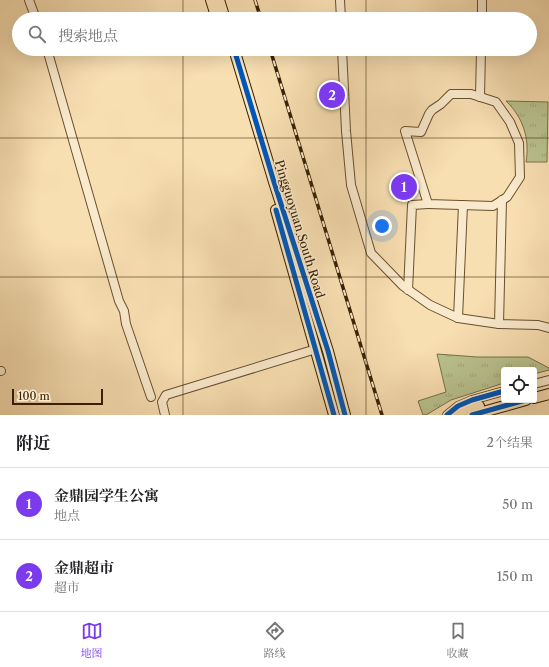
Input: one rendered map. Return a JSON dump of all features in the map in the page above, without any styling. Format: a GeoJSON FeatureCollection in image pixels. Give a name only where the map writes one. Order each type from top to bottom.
{"type":"FeatureCollection","features":[{"type":"Feature","properties":{"kind":"main road"},"geometry":{"type":"LineString","coordinates":[[211,0],[215,12]]}},
{"type":"Feature","properties":{"kind":"main road"},"geometry":{"type":"LineString","coordinates":[[219,0],[223,12]]}},
{"type":"Feature","properties":{"kind":"main road","name":"Pingguoyuan South Road"},"geometry":{"type":"LineString","coordinates":[[229,56],[268,184],[334,415]]}},
{"type":"Feature","properties":{"kind":"main road","name":"Pingguoyuan South Road"},"geometry":{"type":"LineString","coordinates":[[236,56],[328,352],[345,415]]}},
{"type":"Feature","properties":{"kind":"main road"},"geometry":{"type":"LineString","coordinates":[[537,390],[549,387]]}},
{"type":"Feature","properties":{"kind":"main road"},"geometry":{"type":"LineString","coordinates":[[537,397],[549,394]]}},
{"type":"Feature","properties":{"kind":"main road"},"geometry":{"type":"LineString","coordinates":[[452,415],[501,400]]}},
{"type":"Feature","properties":{"kind":"main road"},"geometry":{"type":"LineString","coordinates":[[472,415],[515,403]]}},
{"type":"Feature","properties":{"kind":"street"},"geometry":{"type":"LineString","coordinates":[[30,0],[34,12]]}},
{"type":"Feature","properties":{"kind":"street"},"geometry":{"type":"LineString","coordinates":[[340,0],[341,12]]}},
{"type":"Feature","properties":{"kind":"street"},"geometry":{"type":"LineString","coordinates":[[482,0],[482,12]]}},
{"type":"Feature","properties":{"kind":"street"},"geometry":{"type":"LineString","coordinates":[[49,56],[119,301],[124,311],[126,324],[151,397]]}},
{"type":"Feature","properties":{"kind":"street"},"geometry":{"type":"LineString","coordinates":[[342,56],[346,131],[351,185],[371,254],[408,290],[430,305],[458,318],[499,324],[538,325],[549,328]]}},
{"type":"Feature","properties":{"kind":"street"},"geometry":{"type":"LineString","coordinates":[[480,97],[481,56]]}},
{"type":"Feature","properties":{"kind":"street"},"geometry":{"type":"LineString","coordinates":[[408,290],[412,205],[493,206],[507,197],[520,177],[519,143],[510,122],[496,102],[471,94],[451,94],[441,104],[432,110],[421,132],[405,131],[428,204]]}},
{"type":"Feature","properties":{"kind":"street"},"geometry":{"type":"LineString","coordinates":[[499,324],[502,200]]}},
{"type":"Feature","properties":{"kind":"street"},"geometry":{"type":"LineString","coordinates":[[458,318],[463,205]]}},
{"type":"Feature","properties":{"kind":"street"},"geometry":{"type":"LineString","coordinates":[[165,415],[162,402],[166,395],[316,349]]}},
{"type":"Feature","properties":{"kind":"street"},"geometry":{"type":"LineString","coordinates":[[537,383],[549,380]]}},
{"type":"Feature","properties":{"kind":"street"},"geometry":{"type":"LineString","coordinates":[[447,415],[458,406],[472,400],[501,392]]}},
{"type":"Feature","properties":{"kind":"green space"},"geometry":{"type":"Polygon","coordinates":[[[506,101],[548,102],[547,162],[526,162],[527,145],[524,129],[517,114],[506,101]]]}},
{"type":"Feature","properties":{"kind":"green space"},"geometry":{"type":"Polygon","coordinates":[[[437,354],[477,357],[528,357],[549,368],[549,370],[537,373],[537,367],[501,367],[501,384],[451,400],[426,415],[423,415],[418,401],[446,392],[437,354]]]}},
{"type":"Feature","properties":{"kind":"railway"},"geometry":{"type":"LineString","coordinates":[[255,0],[259,12]]}},
{"type":"Feature","properties":{"kind":"railway"},"geometry":{"type":"LineString","coordinates":[[272,56],[382,415]]}},
{"type":"Feature","properties":{"kind":"cycle path"},"geometry":{"type":"LineString","coordinates":[[236,56],[274,182],[328,351],[345,415]]}},
{"type":"Feature","properties":{"kind":"cycle path"},"geometry":{"type":"LineString","coordinates":[[276,210],[334,415]]}},
{"type":"Feature","properties":{"kind":"cycle path"},"geometry":{"type":"LineString","coordinates":[[447,415],[458,406],[472,400],[501,392]]}},
{"type":"Feature","properties":{"kind":"cycle path"},"geometry":{"type":"LineString","coordinates":[[472,415],[515,403]]}},
{"type":"Feature","properties":{"kind":"place","name":"金鼎超市"},"geometry":{"type":"Point","coordinates":[332,95]}},
{"type":"Feature","properties":{"kind":"place","name":"金鼎园学生公寓"},"geometry":{"type":"Point","coordinates":[404,187]}}]}
